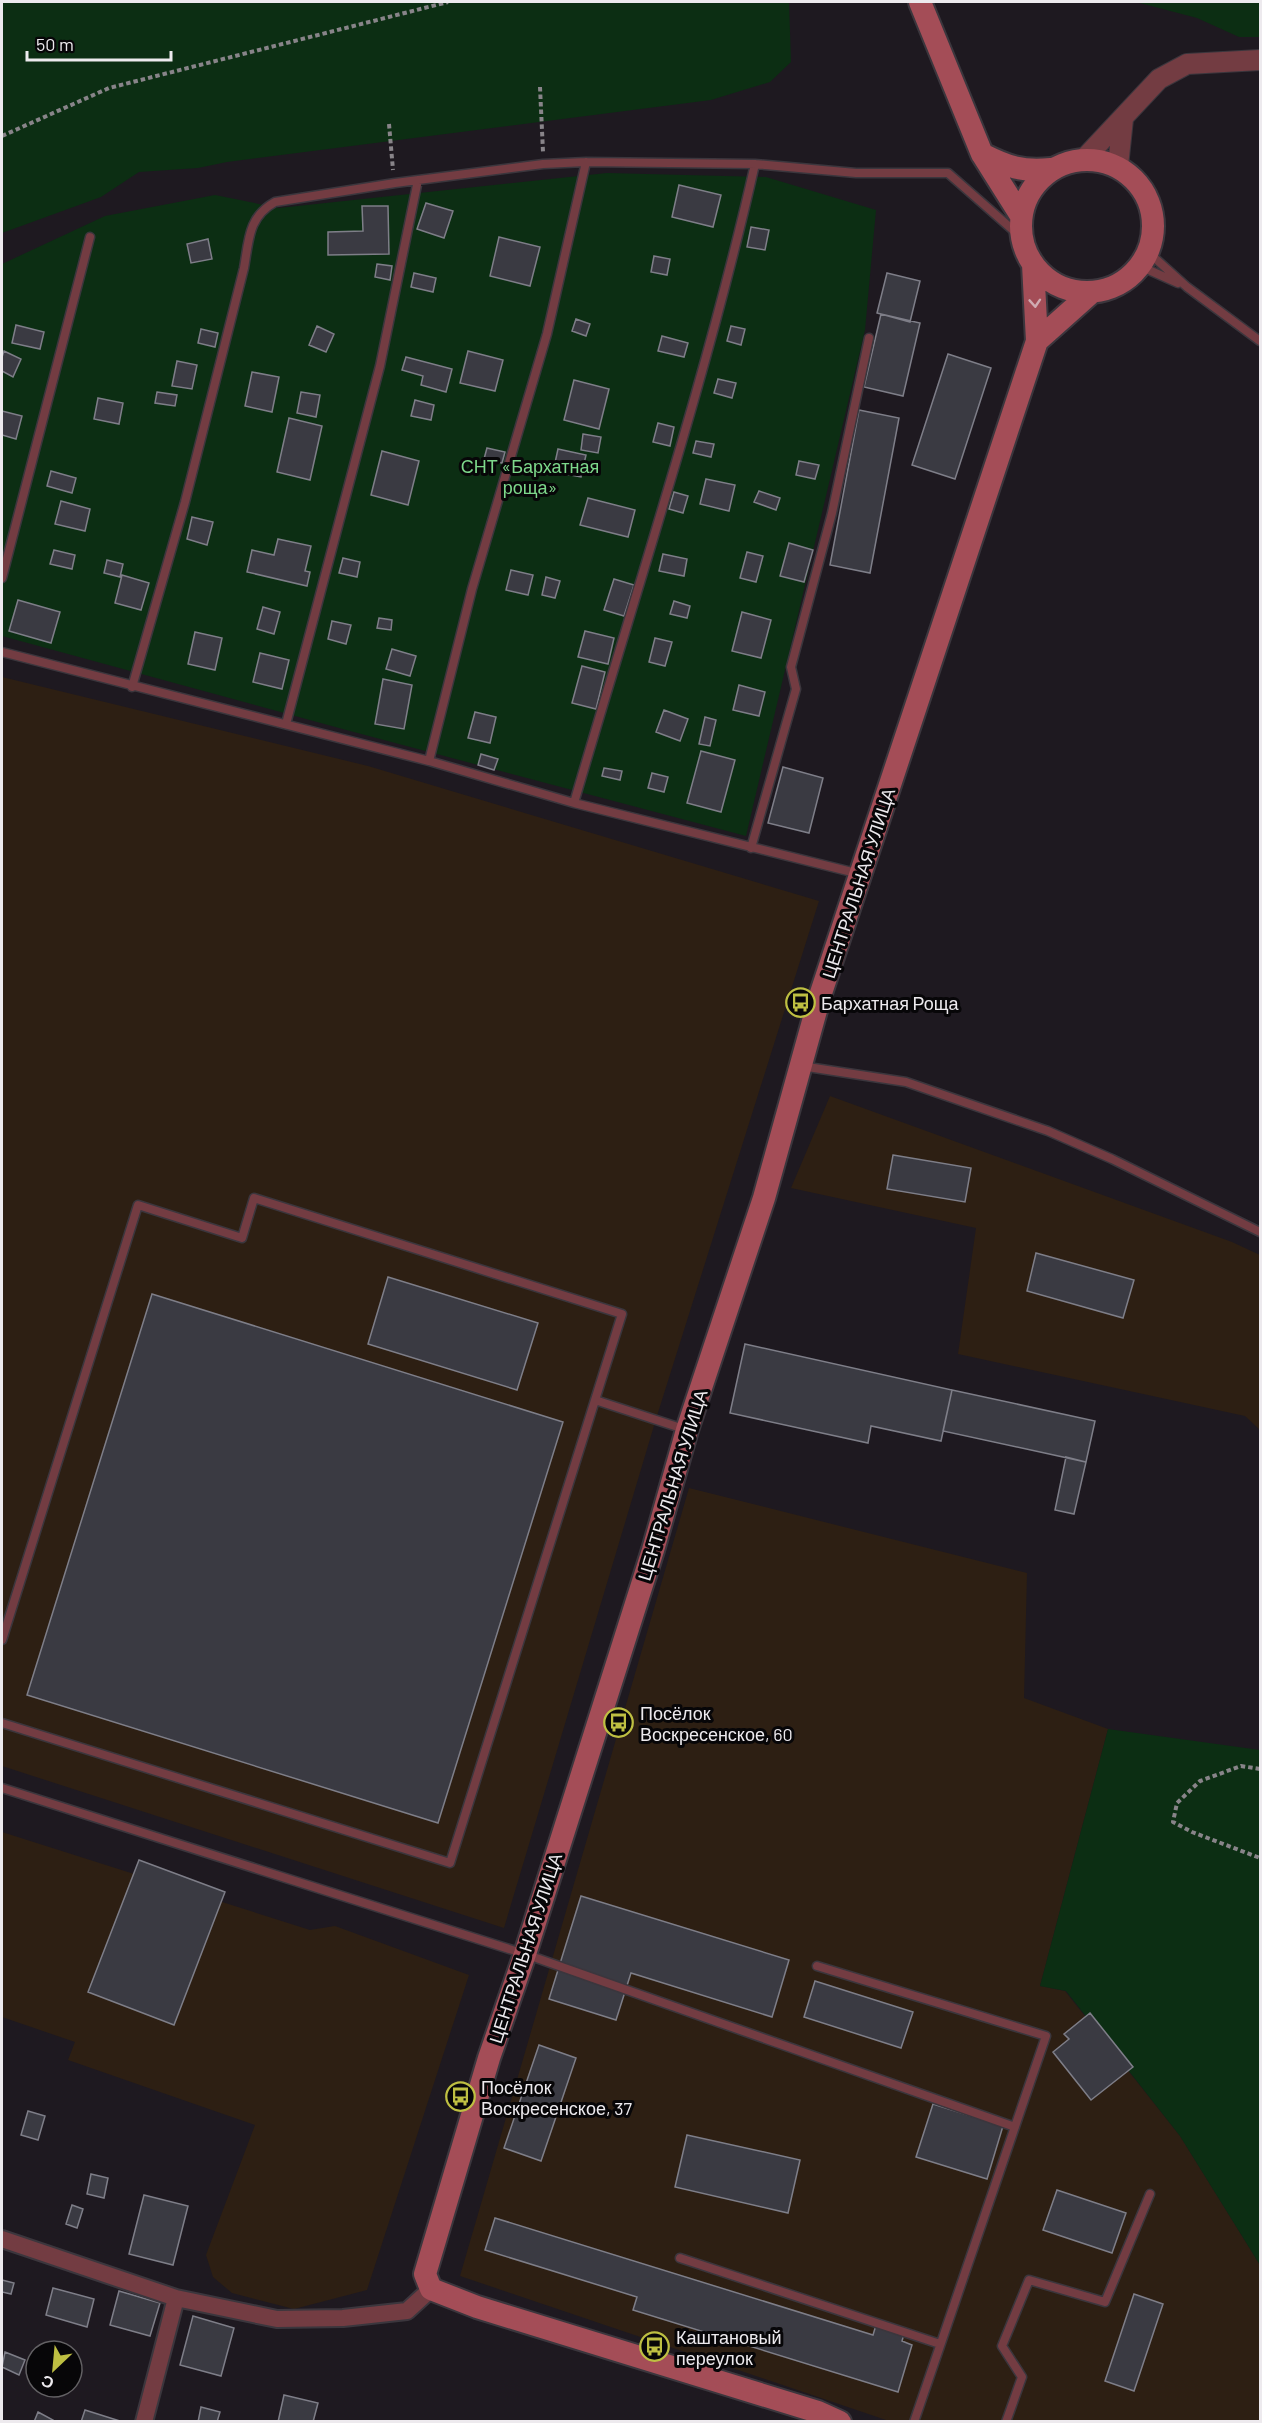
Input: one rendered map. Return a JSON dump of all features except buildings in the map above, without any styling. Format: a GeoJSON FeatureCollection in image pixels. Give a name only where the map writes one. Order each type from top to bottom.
{"type":"FeatureCollection","features":[{"type":"Feature","properties":{"kind":"main road"},"geometry":{"type":"LineString","coordinates":[[920,2],[982,154],[1021,226],[1025,252],[1049,280],[1069,290],[1092,292],[1110,288],[1126,280],[1145,260],[1153,233],[1153,213],[1146,194],[1134,178],[1118,166],[1101,160],[1084,159],[1066,162],[1051,169],[1037,180],[1027,195],[1021,226]]}},
{"type":"Feature","properties":{"kind":"main road"},"geometry":{"type":"LineString","coordinates":[[982,154],[1010,168],[1032,171],[1051,169]]}},
{"type":"Feature","properties":{"kind":"main road"},"geometry":{"type":"LineString","coordinates":[[1033,264],[1037,341]]}},
{"type":"Feature","properties":{"kind":"main road","name":"ЦЕНТРАЛЬНАЯ УЛИЦА"},"geometry":{"type":"LineString","coordinates":[[431,2289],[425,2274],[430,2254],[489,2058],[525,1953],[653,1550],[687,1430],[764,1198],[820,996],[860,874],[1037,341],[1092,292]]}},
{"type":"Feature","properties":{"kind":"main road"},"geometry":{"type":"LineString","coordinates":[[431,2289],[477,2307],[818,2412],[840,2421]]}},
{"type":"Feature","properties":{"kind":"street"},"geometry":{"type":"LineString","coordinates":[[1084,159],[1160,79],[1187,64],[1260,60]]}},
{"type":"Feature","properties":{"kind":"street"},"geometry":{"type":"LineString","coordinates":[[1118,166],[1124,119]]}},
{"type":"Feature","properties":{"kind":"street"},"geometry":{"type":"LineString","coordinates":[[2,2239],[176,2298],[277,2319],[343,2318],[407,2311],[431,2289]]}},
{"type":"Feature","properties":{"kind":"street"},"geometry":{"type":"LineString","coordinates":[[144,2421],[176,2298]]}},
{"type":"Feature","properties":{"kind":"lane"},"geometry":{"type":"LineString","coordinates":[[429,761],[472,589],[547,334],[586,162]]}},
{"type":"Feature","properties":{"kind":"lane"},"geometry":{"type":"LineString","coordinates":[[132,687],[191,480],[241,280],[250,228],[263,209],[275,202],[394,183],[543,164],[586,162],[755,164],[856,173],[948,173],[1021,226]]}},
{"type":"Feature","properties":{"kind":"lane"},"geometry":{"type":"LineString","coordinates":[[574,803],[701,381],[731,270],[755,164]]}},
{"type":"Feature","properties":{"kind":"lane"},"geometry":{"type":"LineString","coordinates":[[286,723],[380,366],[418,180]]}},
{"type":"Feature","properties":{"kind":"lane"},"geometry":{"type":"LineString","coordinates":[[2,578],[90,237]]}},
{"type":"Feature","properties":{"kind":"lane"},"geometry":{"type":"LineString","coordinates":[[1145,260],[1187,287],[1260,341]]}},
{"type":"Feature","properties":{"kind":"lane"},"geometry":{"type":"LineString","coordinates":[[1145,260],[1187,287]]}},
{"type":"Feature","properties":{"kind":"lane"},"geometry":{"type":"LineString","coordinates":[[751,848],[796,689],[791,667],[832,513],[869,338]]}},
{"type":"Feature","properties":{"kind":"lane"},"geometry":{"type":"LineString","coordinates":[[2,652],[132,687],[286,723],[574,803],[860,874]]}},
{"type":"Feature","properties":{"kind":"lane"},"geometry":{"type":"LineString","coordinates":[[801,1066],[906,1082],[1048,1131],[1112,1159],[1260,1232]]}},
{"type":"Feature","properties":{"kind":"lane"},"geometry":{"type":"LineString","coordinates":[[2,1640],[138,1205],[242,1238],[254,1198],[622,1314],[450,1863],[2,1723]]}},
{"type":"Feature","properties":{"kind":"lane"},"geometry":{"type":"LineString","coordinates":[[595,1400],[687,1430]]}},
{"type":"Feature","properties":{"kind":"lane"},"geometry":{"type":"LineString","coordinates":[[2,1788],[525,1953],[1015,2127]]}},
{"type":"Feature","properties":{"kind":"lane"},"geometry":{"type":"LineString","coordinates":[[817,1966],[1046,2036],[914,2421]]}},
{"type":"Feature","properties":{"kind":"lane"},"geometry":{"type":"LineString","coordinates":[[1006,2421],[1022,2377],[1002,2346],[1029,2280],[1105,2301],[1150,2194]]}},
{"type":"Feature","properties":{"kind":"lane"},"geometry":{"type":"LineString","coordinates":[[680,2258],[940,2344]]}},
{"type":"Feature","properties":{"kind":"path"},"geometry":{"type":"LineString","coordinates":[[2,136],[109,88],[448,2]]}},
{"type":"Feature","properties":{"kind":"path"},"geometry":{"type":"LineString","coordinates":[[540,87],[543,164]]}},
{"type":"Feature","properties":{"kind":"path"},"geometry":{"type":"LineString","coordinates":[[389,124],[394,183]]}},
{"type":"Feature","properties":{"kind":"path"},"geometry":{"type":"LineString","coordinates":[[1260,1769],[1241,1766],[1200,1781],[1177,1803],[1173,1822],[1192,1832],[1260,1858]]}},
{"type":"Feature","properties":{"kind":"shaded area"},"geometry":{"type":"Polygon","coordinates":[[[2,677],[368,766],[819,901],[656,1419],[504,1928],[2,1766],[2,677]]]}},
{"type":"Feature","properties":{"kind":"shaded area"},"geometry":{"type":"Polygon","coordinates":[[[830,1096],[1232,1242],[1260,1255],[1260,1430],[1245,1416],[958,1354],[976,1228],[791,1188],[830,1096]]]}},
{"type":"Feature","properties":{"kind":"shaded area"},"geometry":{"type":"Polygon","coordinates":[[[689,1488],[1027,1573],[1024,1698],[1108,1729],[1040,1986],[1065,1991],[1180,2136],[1260,2265],[1260,2421],[889,2421],[460,2276],[689,1488]]]}},
{"type":"Feature","properties":{"kind":"shaded area"},"geometry":{"type":"Polygon","coordinates":[[[2,1832],[310,1930],[335,1926],[469,1975],[367,2290],[294,2309],[232,2293],[213,2277],[206,2255],[255,2125],[68,2060],[75,2042],[2,2017],[2,1832]]]}},
{"type":"Feature","properties":{"kind":"green space"},"geometry":{"type":"Polygon","coordinates":[[[2,2],[789,2],[791,62],[770,82],[711,100],[227,162],[198,168],[139,172],[101,197],[2,233],[2,2]]]}},
{"type":"Feature","properties":{"kind":"green space"},"geometry":{"type":"Polygon","coordinates":[[[1136,2],[1260,2],[1260,37],[1239,37],[1197,18],[1136,2]]]}},
{"type":"Feature","properties":{"kind":"green space","name":"СНТ «Бархатная роща»"},"geometry":{"type":"Polygon","coordinates":[[[607,173],[766,177],[876,210],[865,330],[746,836],[2,636],[2,264],[105,216],[215,195],[279,208],[607,173]]]}},
{"type":"Feature","properties":{"kind":"green space"},"geometry":{"type":"Polygon","coordinates":[[[1108,1729],[1260,1750],[1260,2265],[1180,2136],[1066,1991],[1040,1986],[1108,1729]]]}},
{"type":"Feature","properties":{"kind":"place","name":"Бархатная Роща"},"geometry":{"type":"Point","coordinates":[800,1003]}},
{"type":"Feature","properties":{"kind":"place","name":"Посёлок Воскресенское, 60"},"geometry":{"type":"Point","coordinates":[619,1723]}},
{"type":"Feature","properties":{"kind":"place","name":"Посёлок Воскресенское, 37"},"geometry":{"type":"Point","coordinates":[460,2097]}},
{"type":"Feature","properties":{"kind":"place","name":"Каштановый переулок"},"geometry":{"type":"Point","coordinates":[655,2347]}}]}
